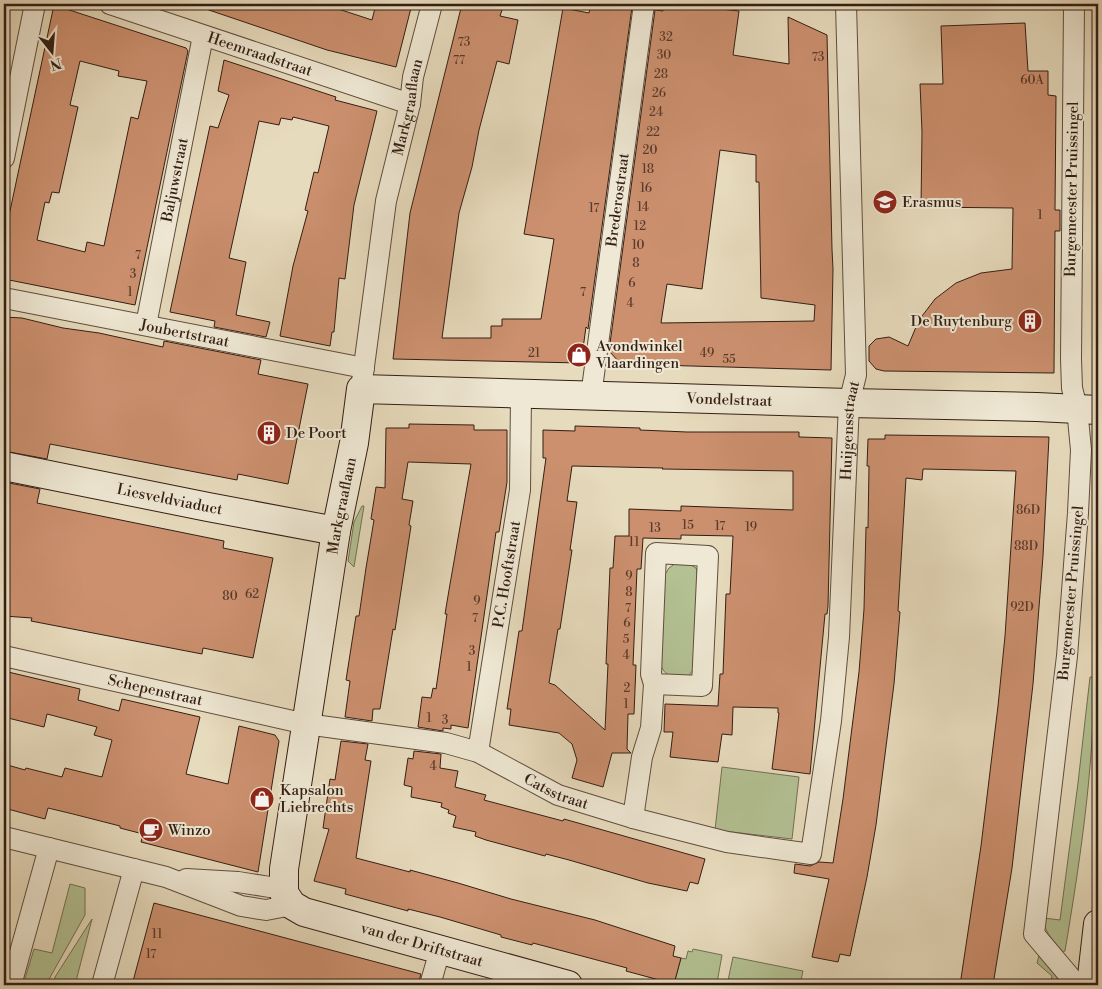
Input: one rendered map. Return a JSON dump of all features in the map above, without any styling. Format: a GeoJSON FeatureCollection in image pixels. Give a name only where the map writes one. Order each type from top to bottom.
{"type":"FeatureCollection","features":[{"type":"Feature","properties":{"kind":"street"},"geometry":{"type":"LineString","coordinates":[[4,158],[35,4]]}},
{"type":"Feature","properties":{"kind":"street","name":"Heemraadstraat"},"geometry":{"type":"LineString","coordinates":[[110,4],[410,104]]}},
{"type":"Feature","properties":{"kind":"street","name":"Markgraaflaan"},"geometry":{"type":"LineString","coordinates":[[287,895],[284,869],[336,530],[354,443],[386,202],[410,104],[413,77],[432,4]]}},
{"type":"Feature","properties":{"kind":"street","name":"Brederostraat"},"geometry":{"type":"LineString","coordinates":[[591,396],[644,4]]}},
{"type":"Feature","properties":{"kind":"street","name":"Huijgensstraat"},"geometry":{"type":"LineString","coordinates":[[811,854],[831,721],[838,646],[849,403],[856,375],[846,4]]}},
{"type":"Feature","properties":{"kind":"street","name":"Burgemeester Pruissingel"},"geometry":{"type":"LineString","coordinates":[[1074,4],[1072,388],[1088,409],[1082,450],[1067,656],[1034,934],[1077,985]]}},
{"type":"Feature","properties":{"kind":"street","name":"Baljuwstraat"},"geometry":{"type":"LineString","coordinates":[[146,325],[203,36]]}},
{"type":"Feature","properties":{"kind":"street","name":"Joubertstraat"},"geometry":{"type":"LineString","coordinates":[[4,298],[146,325],[363,379]]}},
{"type":"Feature","properties":{"kind":"street","name":"Vondelstraat"},"geometry":{"type":"LineString","coordinates":[[363,379],[521,395],[1088,409]]}},
{"type":"Feature","properties":{"kind":"street","name":"P.C. Hooftstraat"},"geometry":{"type":"LineString","coordinates":[[478,752],[520,490],[521,395]]}},
{"type":"Feature","properties":{"kind":"street","name":"Liesveldviaduct"},"geometry":{"type":"LineString","coordinates":[[4,466],[208,507],[336,530]]}},
{"type":"Feature","properties":{"kind":"street"},"geometry":{"type":"LineString","coordinates":[[634,818],[642,757],[651,728],[654,684],[651,674],[656,553],[708,556],[702,686],[654,684]]}},
{"type":"Feature","properties":{"kind":"street","name":"Schepenstraat"},"geometry":{"type":"LineString","coordinates":[[4,656],[306,724]]}},
{"type":"Feature","properties":{"kind":"street","name":"Catsstraat"},"geometry":{"type":"LineString","coordinates":[[306,724],[446,743],[478,752],[558,796],[727,842],[811,854]]}},
{"type":"Feature","properties":{"kind":"street"},"geometry":{"type":"LineString","coordinates":[[4,837],[166,877],[238,882],[270,887],[287,895]]}},
{"type":"Feature","properties":{"kind":"street"},"geometry":{"type":"LineString","coordinates":[[11,985],[49,848]]}},
{"type":"Feature","properties":{"kind":"street"},"geometry":{"type":"LineString","coordinates":[[102,985],[134,869]]}},
{"type":"Feature","properties":{"kind":"street","name":"van der Driftstraat"},"geometry":{"type":"LineString","coordinates":[[287,895],[304,912],[568,985]]}},
{"type":"Feature","properties":{"kind":"street"},"geometry":{"type":"LineString","coordinates":[[1091,985],[1098,924]]}},
{"type":"Feature","properties":{"kind":"street"},"geometry":{"type":"LineString","coordinates":[[430,985],[440,950]]}},
{"type":"Feature","properties":{"kind":"green space"},"geometry":{"type":"Polygon","coordinates":[[[362,506],[364,506],[354,567],[348,561],[354,522],[362,506]]]}},
{"type":"Feature","properties":{"kind":"green space"},"geometry":{"type":"Polygon","coordinates":[[[677,562],[686,562],[696,568],[700,581],[696,667],[687,677],[670,676],[664,672],[660,663],[664,576],[669,568],[677,562]]]}},
{"type":"Feature","properties":{"kind":"green space"},"geometry":{"type":"Polygon","coordinates":[[[1090,677],[1094,677],[1089,780],[1076,883],[1065,951],[1063,952],[1047,932],[1044,918],[1060,920],[1090,677]]]}},
{"type":"Feature","properties":{"kind":"green space"},"geometry":{"type":"Polygon","coordinates":[[[722,767],[799,777],[792,839],[715,830],[722,767]]]}},
{"type":"Feature","properties":{"kind":"green space"},"geometry":{"type":"Polygon","coordinates":[[[70,884],[85,888],[85,915],[47,985],[23,985],[34,949],[52,953],[70,884]]]}},
{"type":"Feature","properties":{"kind":"green space"},"geometry":{"type":"Polygon","coordinates":[[[92,919],[75,985],[54,985],[55,977],[92,919]]]}},
{"type":"Feature","properties":{"kind":"green space"},"geometry":{"type":"Polygon","coordinates":[[[693,949],[722,955],[717,983],[707,980],[705,985],[679,982],[678,985],[674,984],[681,958],[686,959],[688,951],[692,952],[693,949]]]}},
{"type":"Feature","properties":{"kind":"green space"},"geometry":{"type":"Polygon","coordinates":[[[1039,956],[1057,975],[1059,985],[1050,985],[1052,976],[1037,963],[1039,956]]]}},
{"type":"Feature","properties":{"kind":"green space"},"geometry":{"type":"Polygon","coordinates":[[[733,957],[803,971],[800,985],[727,985],[733,957]]]}},
{"type":"Feature","properties":{"kind":"building"},"geometry":{"type":"Polygon","coordinates":[[[200,4],[323,4],[372,20],[376,4],[412,4],[396,67],[327,50],[200,7],[200,4]]]}},
{"type":"Feature","properties":{"kind":"building"},"geometry":{"type":"Polygon","coordinates":[[[462,4],[504,4],[500,16],[518,20],[509,64],[497,61],[459,213],[442,338],[491,338],[491,326],[502,326],[502,319],[541,319],[554,239],[524,234],[563,8],[589,13],[591,4],[632,7],[588,329],[586,327],[581,363],[393,359],[410,213],[462,4]]]}},
{"type":"Feature","properties":{"kind":"building"},"geometry":{"type":"Polygon","coordinates":[[[664,4],[704,4],[703,7],[739,11],[733,55],[789,64],[788,17],[827,35],[833,269],[831,370],[621,364],[609,351],[655,10],[663,11],[664,4]],[[720,150],[702,289],[667,284],[661,323],[814,321],[815,305],[761,298],[759,182],[756,182],[756,155],[720,150]]]}},
{"type":"Feature","properties":{"kind":"building"},"geometry":{"type":"Polygon","coordinates":[[[54,5],[186,48],[188,51],[135,305],[4,279],[4,239],[54,5]],[[80,61],[70,105],[78,107],[59,193],[52,192],[49,203],[45,202],[37,240],[85,252],[87,242],[104,246],[131,117],[138,119],[147,81],[118,76],[119,71],[80,61]]]}},
{"type":"Feature","properties":{"kind":"building"},"geometry":{"type":"Polygon","coordinates":[[[1025,23],[1028,71],[1048,71],[1048,95],[1056,96],[1055,210],[1060,210],[1060,231],[1055,231],[1054,373],[884,371],[876,369],[869,361],[869,346],[876,339],[889,337],[908,346],[919,320],[935,299],[956,283],[981,273],[1012,269],[1013,208],[921,207],[922,132],[920,84],[943,84],[941,26],[1025,23]]]}},
{"type":"Feature","properties":{"kind":"building"},"geometry":{"type":"Polygon","coordinates":[[[224,60],[336,97],[335,100],[377,111],[354,205],[345,279],[339,278],[334,332],[332,332],[330,346],[280,336],[293,266],[308,211],[305,210],[314,172],[318,173],[329,126],[293,117],[292,120],[281,118],[279,125],[259,121],[229,258],[246,262],[236,315],[270,322],[266,337],[214,327],[215,321],[170,312],[210,126],[218,128],[229,95],[218,91],[224,60]]]}},
{"type":"Feature","properties":{"kind":"building"},"geometry":{"type":"Polygon","coordinates":[[[4,317],[22,318],[63,328],[99,333],[163,347],[164,341],[261,360],[258,374],[308,384],[288,484],[238,474],[237,480],[50,444],[47,459],[4,451],[4,317]]]}},
{"type":"Feature","properties":{"kind":"building"},"geometry":{"type":"Polygon","coordinates":[[[409,424],[474,425],[474,430],[507,430],[507,482],[499,532],[496,532],[468,728],[451,725],[451,729],[443,728],[443,731],[418,727],[422,697],[431,698],[433,688],[436,689],[447,614],[445,614],[471,464],[408,462],[402,499],[413,501],[409,525],[411,526],[395,630],[393,629],[380,709],[373,709],[372,721],[345,717],[350,681],[346,680],[356,616],[359,616],[374,520],[371,519],[376,487],[385,488],[386,428],[409,428],[409,424]]]}},
{"type":"Feature","properties":{"kind":"building"},"geometry":{"type":"Polygon","coordinates":[[[575,426],[687,432],[799,432],[799,437],[832,438],[828,606],[827,614],[825,614],[810,774],[772,769],[778,708],[733,707],[732,735],[722,734],[718,762],[670,757],[673,732],[664,732],[665,704],[718,706],[720,674],[723,674],[726,594],[730,594],[733,536],[681,535],[681,539],[643,538],[641,569],[637,569],[633,665],[636,665],[634,714],[628,714],[627,749],[631,753],[612,753],[603,787],[572,778],[577,760],[572,744],[559,733],[509,725],[511,709],[507,709],[519,631],[522,631],[546,458],[543,458],[543,430],[575,431],[575,426]],[[572,466],[567,501],[577,502],[570,550],[572,550],[560,629],[558,629],[549,683],[555,685],[605,730],[610,568],[613,568],[615,536],[629,536],[629,509],[681,511],[681,506],[793,510],[793,471],[572,466]]]}},
{"type":"Feature","properties":{"kind":"building"},"geometry":{"type":"Polygon","coordinates":[[[885,435],[1049,437],[1043,556],[1033,684],[1012,868],[993,985],[960,985],[981,846],[998,706],[1005,636],[1016,471],[923,469],[922,480],[906,478],[898,611],[900,612],[894,684],[876,825],[850,956],[840,954],[838,962],[812,957],[829,879],[794,873],[795,864],[810,866],[819,862],[833,863],[859,672],[864,609],[866,527],[868,528],[868,439],[885,439],[885,435]]]}},
{"type":"Feature","properties":{"kind":"building"},"geometry":{"type":"Polygon","coordinates":[[[4,482],[40,489],[37,503],[224,541],[223,548],[273,558],[253,658],[203,648],[202,654],[31,621],[32,618],[4,616],[4,482]]]}},
{"type":"Feature","properties":{"kind":"building"},"geometry":{"type":"Polygon","coordinates":[[[4,671],[80,689],[78,700],[119,711],[122,699],[200,717],[186,774],[228,784],[239,726],[275,735],[279,741],[258,872],[141,842],[143,834],[73,814],[48,808],[45,819],[4,808],[4,764],[62,777],[65,768],[102,777],[112,740],[94,735],[97,727],[47,714],[44,727],[4,717],[4,671]]]}},
{"type":"Feature","properties":{"kind":"building"},"geometry":{"type":"Polygon","coordinates":[[[341,741],[368,744],[365,760],[371,761],[356,858],[410,872],[410,870],[511,899],[595,920],[675,946],[673,956],[681,958],[674,984],[626,971],[627,968],[533,943],[532,945],[501,937],[501,935],[440,917],[408,909],[408,911],[345,894],[346,889],[314,881],[329,829],[323,828],[330,779],[335,780],[341,741]]]}},
{"type":"Feature","properties":{"kind":"building"},"geometry":{"type":"Polygon","coordinates":[[[414,751],[441,754],[440,768],[458,771],[455,787],[486,795],[484,800],[563,821],[564,819],[705,859],[698,884],[690,882],[687,891],[648,883],[569,860],[546,854],[545,856],[486,840],[475,836],[476,832],[453,827],[456,816],[448,813],[449,810],[441,807],[442,803],[411,797],[412,787],[404,785],[408,758],[413,759],[414,751]]]}},
{"type":"Feature","properties":{"kind":"building"},"geometry":{"type":"Polygon","coordinates":[[[154,903],[421,974],[418,985],[132,985],[154,903]]]}},
{"type":"Feature","properties":{"kind":"place","name":"Erasmus"},"geometry":{"type":"Point","coordinates":[885,202]}},
{"type":"Feature","properties":{"kind":"place","name":"De Ruytenburg"},"geometry":{"type":"Point","coordinates":[1030,321]}},
{"type":"Feature","properties":{"kind":"place","name":"Avondwinkel Vlaardingen"},"geometry":{"type":"Point","coordinates":[579,355]}},
{"type":"Feature","properties":{"kind":"place","name":"De Poort"},"geometry":{"type":"Point","coordinates":[269,433]}},
{"type":"Feature","properties":{"kind":"place","name":"Kapsalon Liebrechts"},"geometry":{"type":"Point","coordinates":[262,799]}},
{"type":"Feature","properties":{"kind":"place","name":"Winzo"},"geometry":{"type":"Point","coordinates":[151,830]}}]}
